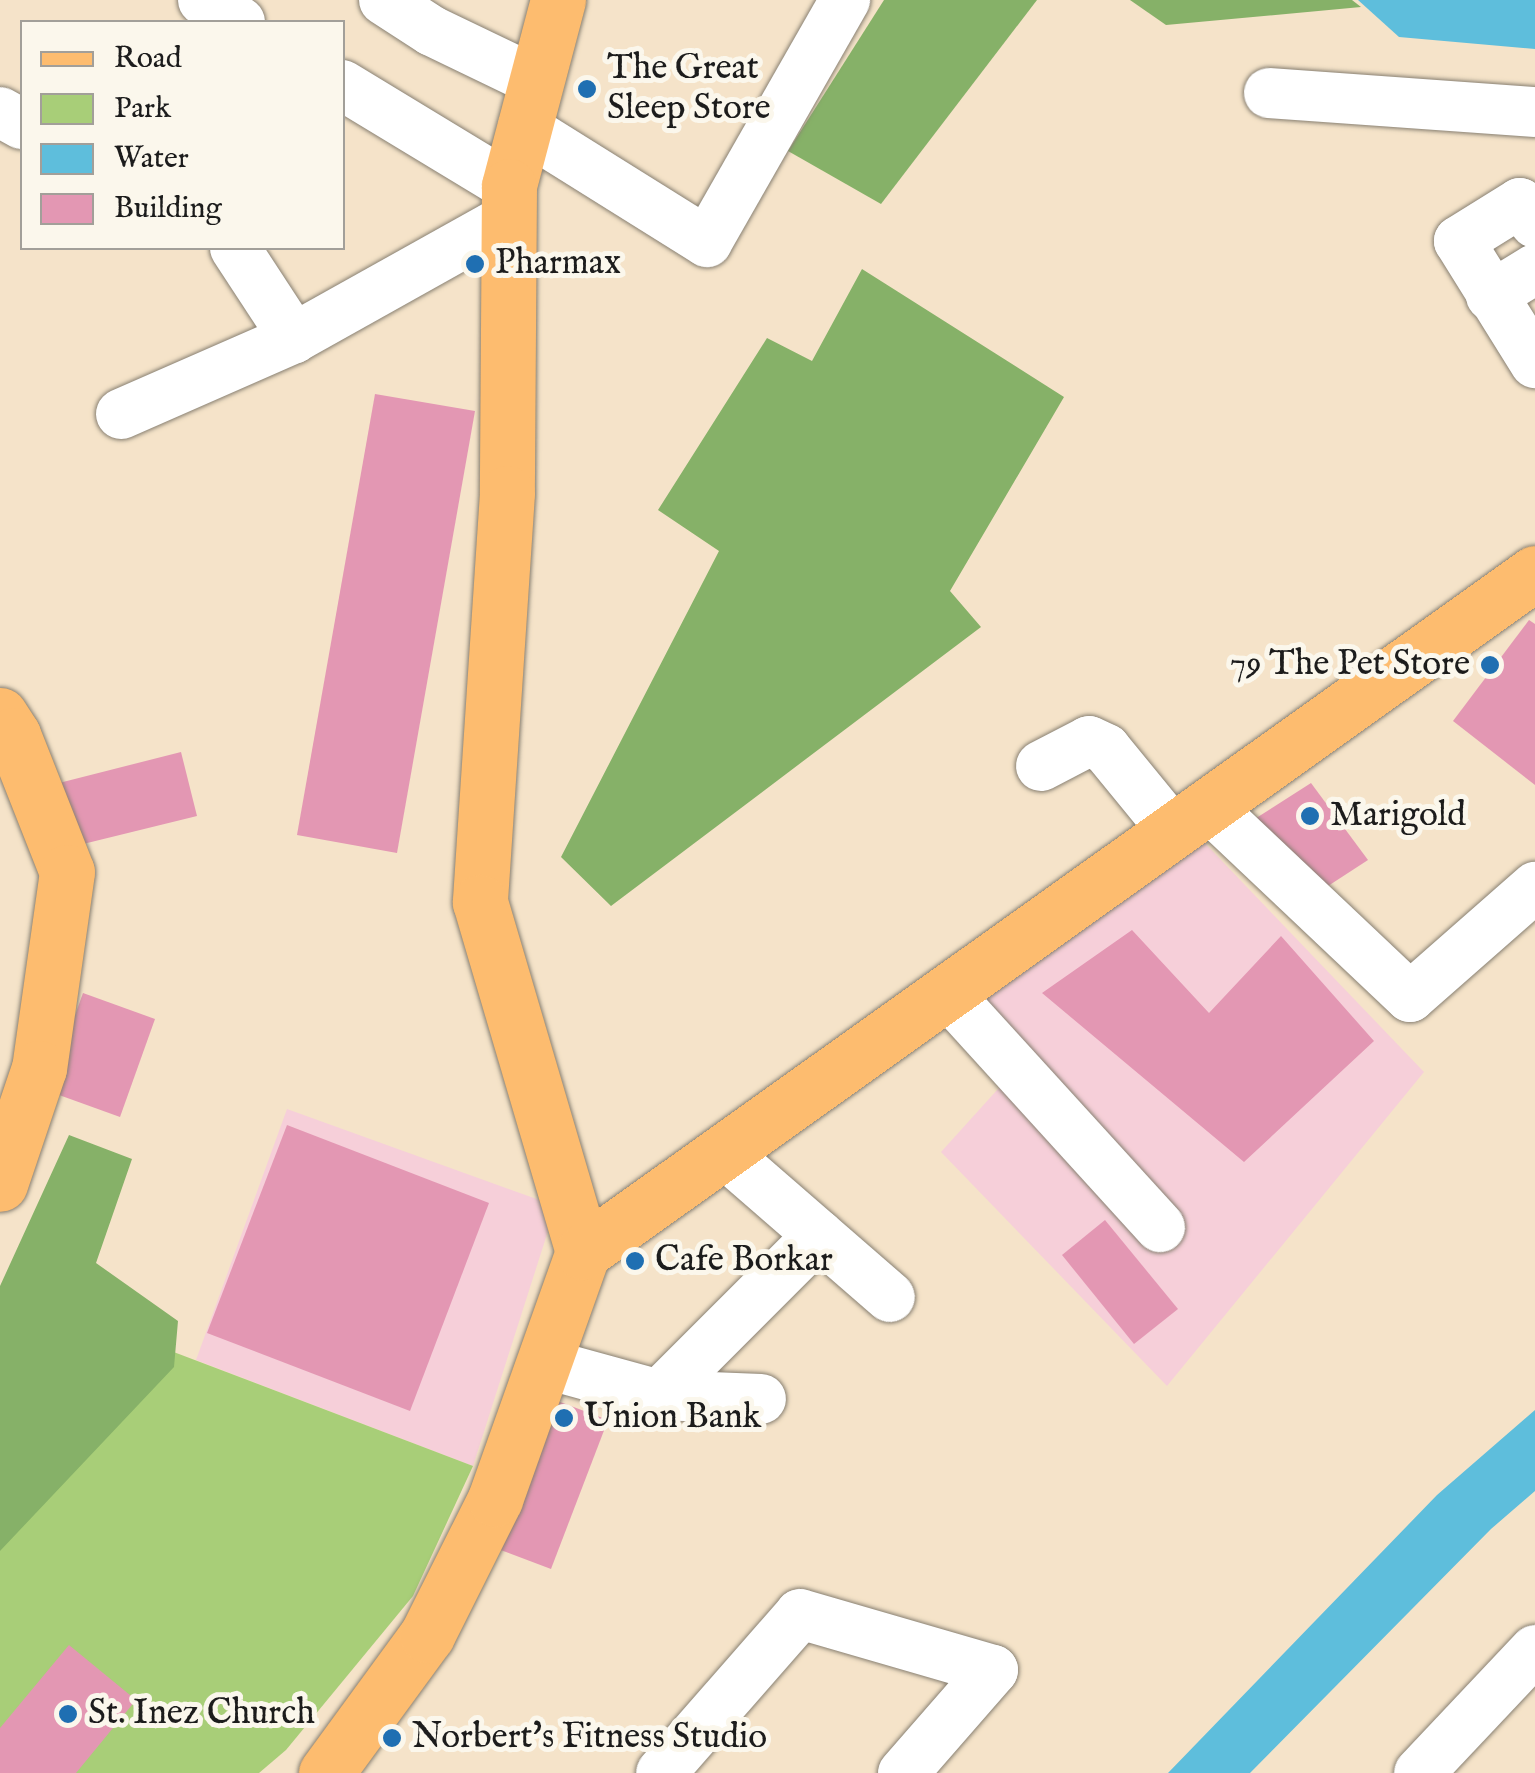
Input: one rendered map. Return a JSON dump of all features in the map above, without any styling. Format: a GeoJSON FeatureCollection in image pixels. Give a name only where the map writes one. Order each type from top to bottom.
{"type":"FeatureCollection","features":[{"type":"Feature","properties":{"kind":"main road"},"geometry":{"type":"LineString","coordinates":[[558,0],[529,104],[509,202],[507,493],[480,902],[582,1252]]}},
{"type":"Feature","properties":{"kind":"main road"},"geometry":{"type":"LineString","coordinates":[[326,1773],[427,1635],[494,1500],[582,1252],[1535,574]]}},
{"type":"Feature","properties":{"kind":"main road"},"geometry":{"type":"LineString","coordinates":[[0,715],[13,735],[67,872],[39,1068],[0,1184]]}},
{"type":"Feature","properties":{"kind":"street"},"geometry":{"type":"LineString","coordinates":[[203,0],[237,20]]}},
{"type":"Feature","properties":{"kind":"street"},"geometry":{"type":"LineString","coordinates":[[384,0],[432,31],[707,242],[845,0]]}},
{"type":"Feature","properties":{"kind":"street"},"geometry":{"type":"LineString","coordinates":[[121,414],[294,338],[509,202],[345,86]]}},
{"type":"Feature","properties":{"kind":"street"},"geometry":{"type":"LineString","coordinates":[[1269,94],[1535,112]]}},
{"type":"Feature","properties":{"kind":"street"},"geometry":{"type":"LineString","coordinates":[[1535,223],[1520,202],[1459,242],[1535,363]]}},
{"type":"Feature","properties":{"kind":"street"},"geometry":{"type":"LineString","coordinates":[[236,250],[294,338]]}},
{"type":"Feature","properties":{"kind":"street"},"geometry":{"type":"LineString","coordinates":[[1490,296],[1535,270]]}},
{"type":"Feature","properties":{"kind":"street"},"geometry":{"type":"LineString","coordinates":[[1041,766],[1090,740],[1106,748],[1410,997],[1535,887]]}},
{"type":"Feature","properties":{"kind":"street"},"geometry":{"type":"LineString","coordinates":[[946,992],[1160,1227]]}},
{"type":"Feature","properties":{"kind":"street"},"geometry":{"type":"LineString","coordinates":[[723,1152],[890,1297]]}},
{"type":"Feature","properties":{"kind":"street"},"geometry":{"type":"LineString","coordinates":[[659,1395],[819,1235]]}},
{"type":"Feature","properties":{"kind":"street"},"geometry":{"type":"LineString","coordinates":[[543,1363],[659,1395],[761,1400]]}},
{"type":"Feature","properties":{"kind":"street"},"geometry":{"type":"LineString","coordinates":[[662,1773],[800,1614],[994,1670],[902,1773]]}},
{"type":"Feature","properties":{"kind":"street"},"geometry":{"type":"LineString","coordinates":[[1419,1773],[1535,1650]]}},
{"type":"Feature","properties":{"kind":"shaded area"},"geometry":{"type":"Polygon","coordinates":[[[1199,837],[1424,1072],[1167,1386],[941,1152],[1007,1079],[958,1019],[1199,837]]]}},
{"type":"Feature","properties":{"kind":"shaded area"},"geometry":{"type":"Polygon","coordinates":[[[287,1109],[556,1206],[473,1466],[196,1360],[287,1109]]]}},
{"type":"Feature","properties":{"kind":"green space"},"geometry":{"type":"Polygon","coordinates":[[[884,0],[1037,0],[881,204],[788,151],[884,0]]]}},
{"type":"Feature","properties":{"kind":"green space"},"geometry":{"type":"Polygon","coordinates":[[[1130,0],[1352,0],[1361,7],[1166,25],[1130,0]]]}},
{"type":"Feature","properties":{"kind":"green space"},"geometry":{"type":"Polygon","coordinates":[[[862,269],[1064,397],[950,591],[981,627],[611,906],[561,857],[719,551],[658,510],[767,338],[812,361],[862,269]]]}},
{"type":"Feature","properties":{"kind":"green space"},"geometry":{"type":"Polygon","coordinates":[[[69,1135],[132,1159],[96,1263],[178,1321],[174,1367],[0,1551],[0,1286],[69,1135]]]}},
{"type":"Feature","properties":{"kind":"green space"},"geometry":{"type":"Polygon","coordinates":[[[171,1351],[473,1466],[413,1596],[286,1750],[259,1773],[0,1773],[0,1506],[171,1351]]]}},
{"type":"Feature","properties":{"kind":"water"},"geometry":{"type":"Polygon","coordinates":[[[1358,0],[1535,0],[1535,49],[1399,37],[1358,0]]]}},
{"type":"Feature","properties":{"kind":"water"},"geometry":{"type":"Polygon","coordinates":[[[1535,1410],[1535,1491],[1491,1529],[1250,1773],[1168,1773],[1437,1495],[1535,1410]]]}},
{"type":"Feature","properties":{"kind":"building"},"geometry":{"type":"Polygon","coordinates":[[[375,394],[475,411],[397,853],[297,835],[375,394]]]}},
{"type":"Feature","properties":{"kind":"building"},"geometry":{"type":"Polygon","coordinates":[[[1529,620],[1535,624],[1535,785],[1453,721],[1529,620]]]}},
{"type":"Feature","properties":{"kind":"building"},"geometry":{"type":"Polygon","coordinates":[[[181,752],[197,816],[75,846],[59,783],[181,752]]]}},
{"type":"Feature","properties":{"kind":"building"},"geometry":{"type":"Polygon","coordinates":[[[1311,783],[1368,860],[1308,899],[1250,822],[1311,783]]]}},
{"type":"Feature","properties":{"kind":"building"},"geometry":{"type":"Polygon","coordinates":[[[1132,930],[1209,1013],[1281,936],[1374,1041],[1244,1162],[1042,993],[1132,930]]]}},
{"type":"Feature","properties":{"kind":"building"},"geometry":{"type":"Polygon","coordinates":[[[83,993],[155,1019],[120,1117],[48,1091],[83,993]]]}},
{"type":"Feature","properties":{"kind":"building"},"geometry":{"type":"Polygon","coordinates":[[[287,1125],[489,1203],[410,1411],[207,1333],[287,1125]]]}},
{"type":"Feature","properties":{"kind":"building"},"geometry":{"type":"Polygon","coordinates":[[[1105,1220],[1178,1309],[1134,1344],[1062,1255],[1105,1220]]]}},
{"type":"Feature","properties":{"kind":"building"},"geometry":{"type":"Polygon","coordinates":[[[555,1400],[608,1420],[551,1569],[498,1549],[555,1400]]]}},
{"type":"Feature","properties":{"kind":"building","name":"St. Inez Church"},"geometry":{"type":"Polygon","coordinates":[[[69,1645],[136,1700],[76,1773],[0,1773],[0,1728],[69,1645]]]}},
{"type":"Feature","properties":{"kind":"place","name":"The Great Sleep Store"},"geometry":{"type":"Point","coordinates":[587,89]}},
{"type":"Feature","properties":{"kind":"place","name":"Pharmax"},"geometry":{"type":"Point","coordinates":[475,264]}},
{"type":"Feature","properties":{"kind":"place","name":"79 The Pet Store"},"geometry":{"type":"Point","coordinates":[1490,665]}},
{"type":"Feature","properties":{"kind":"place","name":"Marigold"},"geometry":{"type":"Point","coordinates":[1310,816]}},
{"type":"Feature","properties":{"kind":"place","name":"Cafe Borkar"},"geometry":{"type":"Point","coordinates":[635,1261]}},
{"type":"Feature","properties":{"kind":"place","name":"Union Bank"},"geometry":{"type":"Point","coordinates":[564,1418]}},
{"type":"Feature","properties":{"kind":"place","name":"St. Inez Church"},"geometry":{"type":"Point","coordinates":[68,1714]}},
{"type":"Feature","properties":{"kind":"place","name":"Norbert's Fitness Studio"},"geometry":{"type":"Point","coordinates":[392,1738]}}]}
